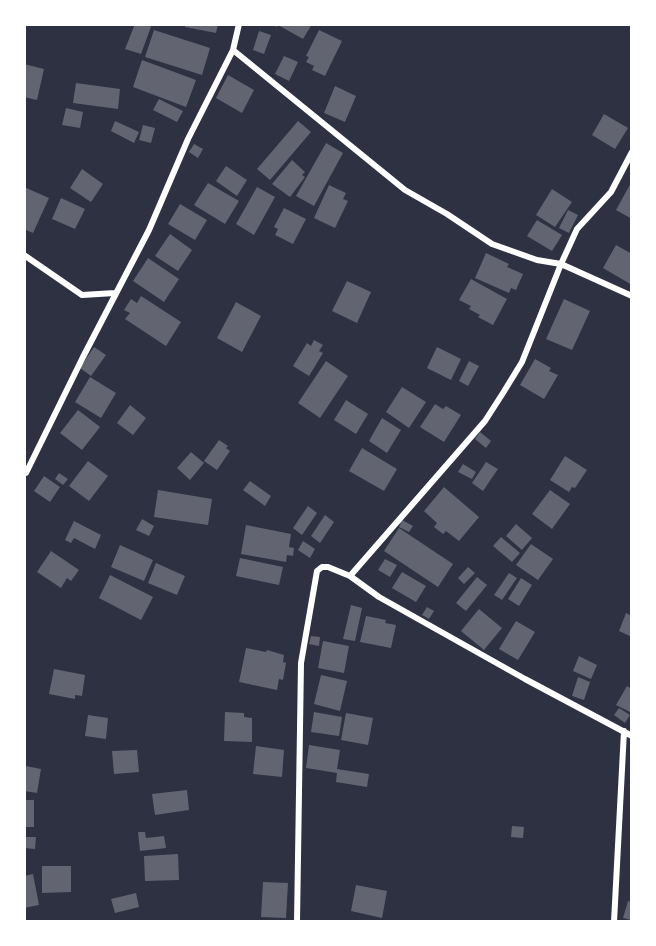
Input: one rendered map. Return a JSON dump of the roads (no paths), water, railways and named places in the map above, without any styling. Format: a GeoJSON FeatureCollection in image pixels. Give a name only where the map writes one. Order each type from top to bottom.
{"type":"FeatureCollection","features":[{"type":"Feature","properties":{"kind":"street"},"geometry":{"type":"LineString","coordinates":[[24,473],[149,230],[188,139],[233,50],[239,24]]}},
{"type":"Feature","properties":{"kind":"street"},"geometry":{"type":"LineString","coordinates":[[233,50],[405,190],[492,244],[537,260],[561,264],[632,296]]}},
{"type":"Feature","properties":{"kind":"street"},"geometry":{"type":"LineString","coordinates":[[350,576],[491,411],[522,362],[577,230],[611,192],[632,153]]}},
{"type":"Feature","properties":{"kind":"street"},"geometry":{"type":"LineString","coordinates":[[24,255],[82,295],[116,293]]}},
{"type":"Feature","properties":{"kind":"street"},"geometry":{"type":"LineString","coordinates":[[297,922],[301,663],[317,571],[322,567],[328,567],[350,576],[379,597],[632,736]]}},
{"type":"Feature","properties":{"kind":"street"},"geometry":{"type":"LineString","coordinates":[[614,922],[624,731]]}}]}
